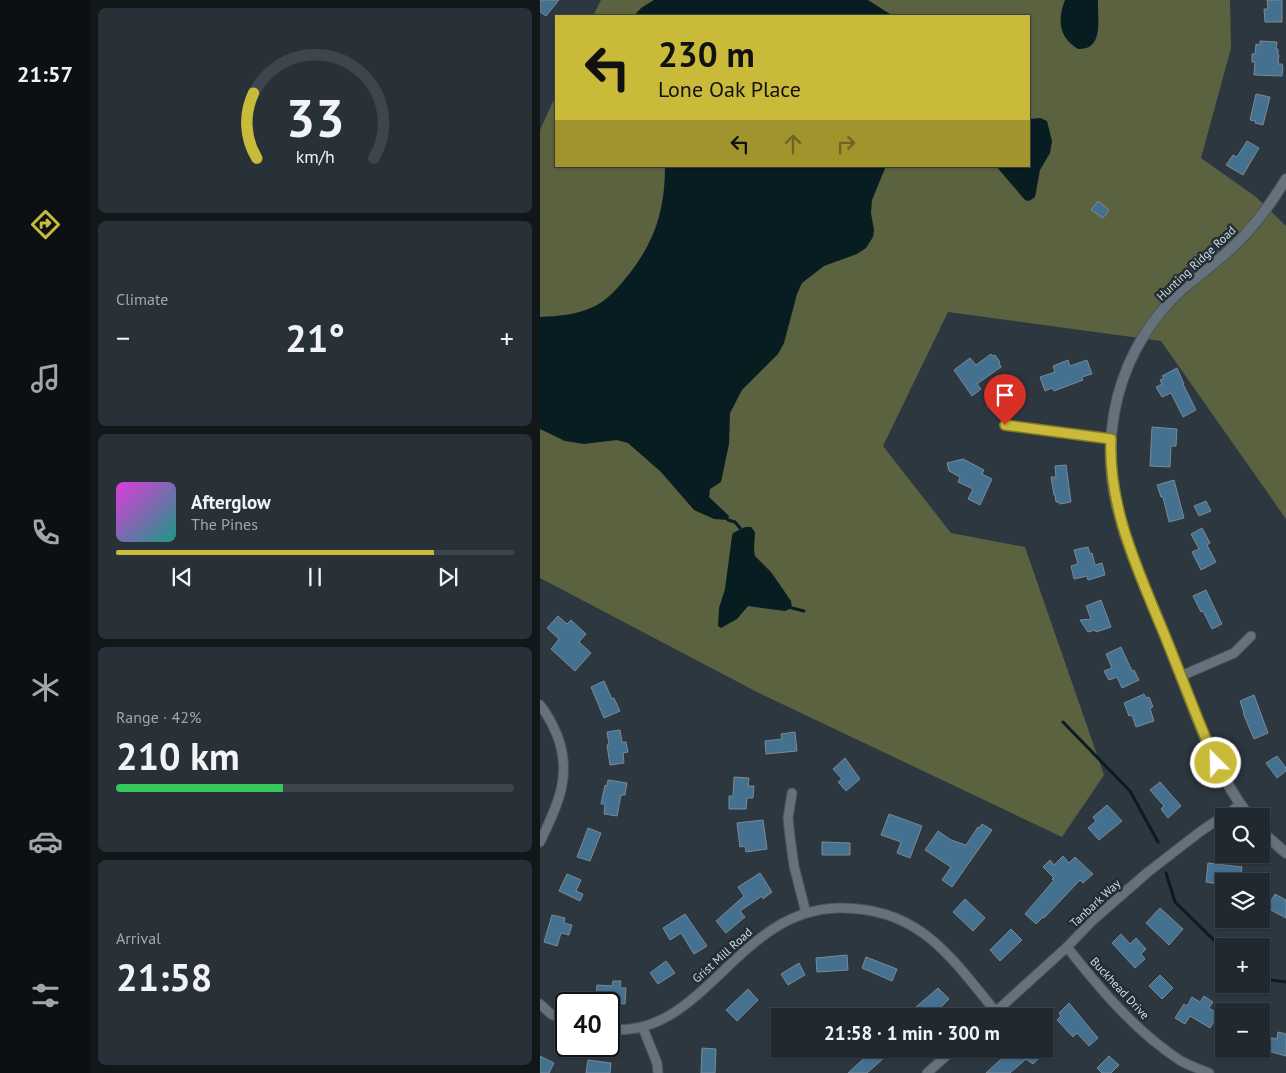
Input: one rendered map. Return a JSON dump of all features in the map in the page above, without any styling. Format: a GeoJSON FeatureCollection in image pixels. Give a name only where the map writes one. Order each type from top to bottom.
{"type":"FeatureCollection","features":[{"type":"Feature","properties":{"kind":"street","name":"Hunting Ridge Road"},"geometry":{"type":"LineString","coordinates":[[1242,808],[1221,772],[1181,676],[1119,516],[1112,480],[1111,439],[1117,397],[1135,350],[1174,298],[1218,260],[1252,227],[1286,179]]}},
{"type":"Feature","properties":{"kind":"street"},"geometry":{"type":"LineString","coordinates":[[1005,425],[1111,439]]}},
{"type":"Feature","properties":{"kind":"street"},"geometry":{"type":"LineString","coordinates":[[1181,676],[1234,654],[1251,636]]}},
{"type":"Feature","properties":{"kind":"street"},"geometry":{"type":"LineString","coordinates":[[540,705],[553,725],[560,744],[564,761],[564,778],[553,814],[540,842]]}},
{"type":"Feature","properties":{"kind":"street"},"geometry":{"type":"LineString","coordinates":[[792,793],[788,828],[794,866],[806,912]]}},
{"type":"Feature","properties":{"kind":"street","name":"Tanbark Way"},"geometry":{"type":"LineString","coordinates":[[1000,1008],[1067,947],[1093,920],[1148,872],[1201,831],[1240,805]]}},
{"type":"Feature","properties":{"kind":"street"},"geometry":{"type":"LineString","coordinates":[[1270,840],[1286,853]]}},
{"type":"Feature","properties":{"kind":"street","name":"Grist Mill Road"},"geometry":{"type":"LineString","coordinates":[[620,1029],[643,1028],[660,1022],[687,1004],[760,937],[792,917],[806,912],[831,908],[871,909],[891,914],[909,923],[926,934],[939,946],[988,1008]]}},
{"type":"Feature","properties":{"kind":"street","name":"Buckhead Drive"},"geometry":{"type":"LineString","coordinates":[[1067,947],[1125,1016],[1183,1062],[1210,1073]]}},
{"type":"Feature","properties":{"kind":"street"},"geometry":{"type":"LineString","coordinates":[[540,1004],[555,1016]]}},
{"type":"Feature","properties":{"kind":"street"},"geometry":{"type":"LineString","coordinates":[[643,1028],[657,1063],[658,1073]]}},
{"type":"Feature","properties":{"kind":"street"},"geometry":{"type":"LineString","coordinates":[[927,1073],[944,1058]]}},
{"type":"Feature","properties":{"kind":"green space"},"geometry":{"type":"Polygon","coordinates":[[[601,0],[1230,0],[1231,48],[1201,158],[1256,197],[1286,226],[1286,519],[1161,341],[948,312],[883,446],[951,533],[1025,547],[1104,775],[1062,837],[757,692],[540,578],[540,130],[555,97],[555,167],[1030,167],[1030,15],[594,15],[601,0]]]}},
{"type":"Feature","properties":{"kind":"shaded area"},"geometry":{"type":"Polygon","coordinates":[[[654,0],[868,0],[891,15],[635,15],[641,8],[654,0]]]}},
{"type":"Feature","properties":{"kind":"shaded area"},"geometry":{"type":"Polygon","coordinates":[[[1065,0],[1098,0],[1098,32],[1096,39],[1087,48],[1078,49],[1063,34],[1061,15],[1065,0]]]}},
{"type":"Feature","properties":{"kind":"shaded area"},"geometry":{"type":"Polygon","coordinates":[[[1040,118],[1047,121],[1052,141],[1050,153],[1040,170],[1035,197],[1029,201],[1025,200],[997,167],[1030,167],[1030,119],[1040,118]]]}},
{"type":"Feature","properties":{"kind":"shaded area"},"geometry":{"type":"Polygon","coordinates":[[[665,167],[886,167],[872,200],[873,237],[866,248],[857,254],[824,266],[802,283],[797,294],[784,343],[778,354],[742,390],[730,413],[729,444],[721,482],[710,489],[709,497],[729,516],[728,520],[714,519],[694,510],[661,472],[628,443],[617,440],[584,444],[565,441],[540,429],[540,317],[560,316],[587,310],[606,299],[614,291],[635,266],[650,240],[660,213],[665,167]]]}},
{"type":"Feature","properties":{"kind":"shaded area"},"geometry":{"type":"Polygon","coordinates":[[[745,527],[751,527],[755,532],[755,556],[771,572],[791,601],[792,608],[785,611],[748,606],[737,619],[721,628],[718,626],[719,608],[725,589],[732,536],[733,533],[745,527]]]}},
{"type":"Feature","properties":{"kind":"building"},"geometry":{"type":"Polygon","coordinates":[[[540,0],[559,0],[546,16],[540,12],[540,0]]]}},
{"type":"Feature","properties":{"kind":"building"},"geometry":{"type":"Polygon","coordinates":[[[1267,0],[1282,0],[1282,22],[1265,22],[1264,9],[1268,9],[1267,0]]]}},
{"type":"Feature","properties":{"kind":"building"},"geometry":{"type":"Polygon","coordinates":[[[1260,41],[1277,42],[1278,64],[1282,64],[1283,67],[1282,76],[1254,75],[1255,62],[1252,62],[1252,54],[1255,54],[1256,44],[1260,45],[1260,41]]]}},
{"type":"Feature","properties":{"kind":"building"},"geometry":{"type":"Polygon","coordinates":[[[1256,94],[1270,97],[1263,125],[1250,120],[1256,94]]]}},
{"type":"Feature","properties":{"kind":"building"},"geometry":{"type":"Polygon","coordinates":[[[1247,141],[1259,148],[1243,175],[1226,165],[1233,155],[1237,157],[1247,141]]]}},
{"type":"Feature","properties":{"kind":"building"},"geometry":{"type":"Polygon","coordinates":[[[1098,201],[1109,210],[1103,218],[1091,210],[1098,201]]]}},
{"type":"Feature","properties":{"kind":"building"},"geometry":{"type":"Polygon","coordinates":[[[991,354],[995,355],[1001,367],[977,384],[981,389],[972,396],[954,370],[970,358],[976,365],[991,354]]]}},
{"type":"Feature","properties":{"kind":"building"},"geometry":{"type":"Polygon","coordinates":[[[1068,360],[1070,366],[1087,360],[1092,374],[1082,377],[1083,380],[1054,391],[1052,388],[1045,391],[1040,377],[1055,372],[1053,366],[1068,360]]]}},
{"type":"Feature","properties":{"kind":"building"},"geometry":{"type":"Polygon","coordinates":[[[1177,368],[1196,410],[1183,417],[1171,393],[1162,397],[1156,387],[1162,384],[1160,380],[1164,378],[1162,376],[1177,368]]]}},
{"type":"Feature","properties":{"kind":"building"},"geometry":{"type":"Polygon","coordinates":[[[1152,427],[1177,429],[1176,446],[1171,446],[1170,467],[1150,466],[1152,427]]]}},
{"type":"Feature","properties":{"kind":"building"},"geometry":{"type":"Polygon","coordinates":[[[963,459],[984,470],[982,474],[992,479],[980,505],[968,499],[973,489],[958,482],[960,477],[949,471],[947,463],[963,459]]]}},
{"type":"Feature","properties":{"kind":"building"},"geometry":{"type":"Polygon","coordinates":[[[1066,465],[1071,502],[1060,504],[1056,502],[1051,477],[1056,477],[1055,466],[1066,465]]]}},
{"type":"Feature","properties":{"kind":"building"},"geometry":{"type":"Polygon","coordinates":[[[1174,480],[1184,518],[1169,522],[1163,497],[1161,497],[1157,485],[1174,480]]]}},
{"type":"Feature","properties":{"kind":"building"},"geometry":{"type":"Polygon","coordinates":[[[1206,501],[1211,511],[1199,516],[1194,506],[1206,501]]]}},
{"type":"Feature","properties":{"kind":"building"},"geometry":{"type":"Polygon","coordinates":[[[1202,528],[1210,543],[1207,545],[1216,562],[1201,570],[1192,552],[1199,549],[1191,534],[1202,528]]]}},
{"type":"Feature","properties":{"kind":"building"},"geometry":{"type":"Polygon","coordinates":[[[1088,547],[1090,554],[1092,553],[1095,565],[1102,563],[1105,575],[1088,580],[1087,576],[1074,579],[1071,566],[1078,564],[1074,550],[1088,547]]]}},
{"type":"Feature","properties":{"kind":"building"},"geometry":{"type":"Polygon","coordinates":[[[1206,590],[1222,624],[1212,629],[1193,596],[1206,590]]]}},
{"type":"Feature","properties":{"kind":"building"},"geometry":{"type":"Polygon","coordinates":[[[1101,600],[1111,627],[1096,632],[1095,630],[1088,632],[1080,620],[1091,619],[1086,606],[1101,600]]]}},
{"type":"Feature","properties":{"kind":"building"},"geometry":{"type":"Polygon","coordinates":[[[558,616],[567,624],[571,620],[586,634],[579,642],[591,653],[575,671],[551,649],[559,639],[547,628],[558,616]]]}},
{"type":"Feature","properties":{"kind":"building"},"geometry":{"type":"Polygon","coordinates":[[[1121,647],[1132,671],[1134,670],[1139,680],[1122,688],[1117,677],[1109,680],[1104,671],[1112,668],[1106,654],[1121,647]]]}},
{"type":"Feature","properties":{"kind":"building"},"geometry":{"type":"Polygon","coordinates":[[[604,681],[620,711],[604,718],[591,687],[604,681]]]}},
{"type":"Feature","properties":{"kind":"building"},"geometry":{"type":"Polygon","coordinates":[[[1144,694],[1146,698],[1149,697],[1153,707],[1150,708],[1154,721],[1136,727],[1132,715],[1129,716],[1124,703],[1144,694]]]}},
{"type":"Feature","properties":{"kind":"building"},"geometry":{"type":"Polygon","coordinates":[[[1254,695],[1268,733],[1254,739],[1240,701],[1254,695]]]}},
{"type":"Feature","properties":{"kind":"building"},"geometry":{"type":"Polygon","coordinates":[[[620,730],[622,742],[626,742],[628,752],[623,753],[624,763],[610,765],[607,732],[620,730]]]}},
{"type":"Feature","properties":{"kind":"building"},"geometry":{"type":"Polygon","coordinates":[[[795,732],[797,751],[766,754],[765,741],[782,739],[781,734],[795,732]]]}},
{"type":"Feature","properties":{"kind":"building"},"geometry":{"type":"Polygon","coordinates":[[[1277,756],[1286,768],[1286,771],[1277,778],[1266,763],[1277,756]]]}},
{"type":"Feature","properties":{"kind":"building"},"geometry":{"type":"Polygon","coordinates":[[[845,758],[860,779],[846,791],[838,782],[842,779],[833,769],[845,758]]]}},
{"type":"Feature","properties":{"kind":"building"},"geometry":{"type":"Polygon","coordinates":[[[734,777],[749,778],[748,786],[754,786],[753,798],[747,798],[746,809],[729,809],[729,796],[733,796],[734,777]]]}},
{"type":"Feature","properties":{"kind":"building"},"geometry":{"type":"Polygon","coordinates":[[[608,780],[627,783],[625,795],[621,795],[617,816],[604,814],[605,804],[601,804],[608,780]]]}},
{"type":"Feature","properties":{"kind":"building"},"geometry":{"type":"Polygon","coordinates":[[[1160,782],[1181,806],[1168,818],[1161,809],[1164,806],[1150,790],[1160,782]]]}},
{"type":"Feature","properties":{"kind":"building"},"geometry":{"type":"Polygon","coordinates":[[[1107,805],[1122,821],[1099,840],[1088,828],[1096,821],[1093,817],[1107,805]]]}},
{"type":"Feature","properties":{"kind":"building"},"geometry":{"type":"Polygon","coordinates":[[[889,814],[922,826],[910,858],[897,853],[901,842],[881,835],[889,814]]]}},
{"type":"Feature","properties":{"kind":"building"},"geometry":{"type":"Polygon","coordinates":[[[763,820],[767,849],[746,852],[745,846],[740,847],[737,823],[763,820]]]}},
{"type":"Feature","properties":{"kind":"building"},"geometry":{"type":"Polygon","coordinates":[[[982,824],[992,830],[952,887],[942,880],[951,867],[925,850],[938,831],[951,840],[966,845],[982,824]]]}},
{"type":"Feature","properties":{"kind":"building"},"geometry":{"type":"Polygon","coordinates":[[[588,828],[601,833],[590,861],[577,857],[588,828]]]}},
{"type":"Feature","properties":{"kind":"building"},"geometry":{"type":"Polygon","coordinates":[[[822,842],[850,843],[850,855],[822,855],[822,842]]]}},
{"type":"Feature","properties":{"kind":"building"},"geometry":{"type":"Polygon","coordinates":[[[1063,856],[1069,863],[1075,857],[1093,874],[1083,883],[1080,880],[1036,924],[1025,914],[1054,880],[1043,867],[1050,860],[1054,865],[1063,856]]]}},
{"type":"Feature","properties":{"kind":"building"},"geometry":{"type":"Polygon","coordinates":[[[1208,863],[1242,867],[1241,873],[1215,873],[1215,884],[1206,882],[1208,863]]]}},
{"type":"Feature","properties":{"kind":"building"},"geometry":{"type":"Polygon","coordinates":[[[760,873],[772,892],[763,899],[762,896],[740,911],[745,917],[726,933],[716,921],[744,896],[738,887],[760,873]]]}},
{"type":"Feature","properties":{"kind":"building"},"geometry":{"type":"Polygon","coordinates":[[[567,874],[581,880],[576,891],[583,894],[580,901],[559,891],[567,874]]]}},
{"type":"Feature","properties":{"kind":"building"},"geometry":{"type":"Polygon","coordinates":[[[1275,894],[1286,900],[1286,918],[1270,910],[1270,903],[1275,894]]]}},
{"type":"Feature","properties":{"kind":"building"},"geometry":{"type":"Polygon","coordinates":[[[965,899],[985,918],[973,931],[953,912],[965,899]]]}},
{"type":"Feature","properties":{"kind":"building"},"geometry":{"type":"Polygon","coordinates":[[[1160,908],[1183,929],[1169,945],[1146,923],[1160,908]]]}},
{"type":"Feature","properties":{"kind":"building"},"geometry":{"type":"Polygon","coordinates":[[[685,914],[707,946],[694,954],[681,933],[670,940],[663,928],[685,914]]]}},
{"type":"Feature","properties":{"kind":"building"},"geometry":{"type":"Polygon","coordinates":[[[552,915],[565,918],[564,923],[572,925],[569,935],[561,933],[557,946],[544,942],[552,915]]]}},
{"type":"Feature","properties":{"kind":"building"},"geometry":{"type":"Polygon","coordinates":[[[1011,929],[1022,940],[1000,961],[990,950],[1011,929]]]}},
{"type":"Feature","properties":{"kind":"building"},"geometry":{"type":"Polygon","coordinates":[[[1121,934],[1130,944],[1136,938],[1146,949],[1141,954],[1145,959],[1135,968],[1112,943],[1121,934]]]}},
{"type":"Feature","properties":{"kind":"building"},"geometry":{"type":"Polygon","coordinates":[[[847,955],[848,970],[817,972],[816,958],[847,955]]]}},
{"type":"Feature","properties":{"kind":"building"},"geometry":{"type":"Polygon","coordinates":[[[866,957],[897,969],[892,981],[862,968],[866,957]]]}},
{"type":"Feature","properties":{"kind":"building"},"geometry":{"type":"Polygon","coordinates":[[[666,961],[675,973],[658,984],[650,973],[666,961]]]}},
{"type":"Feature","properties":{"kind":"building"},"geometry":{"type":"Polygon","coordinates":[[[799,963],[805,975],[788,985],[781,974],[799,963]]]}},
{"type":"Feature","properties":{"kind":"building"},"geometry":{"type":"Polygon","coordinates":[[[1160,975],[1173,988],[1162,999],[1149,986],[1160,975]]]}},
{"type":"Feature","properties":{"kind":"building"},"geometry":{"type":"Polygon","coordinates":[[[613,981],[621,981],[620,988],[626,988],[625,1004],[620,1004],[620,992],[596,992],[597,985],[612,986],[613,981]]]}},
{"type":"Feature","properties":{"kind":"building"},"geometry":{"type":"Polygon","coordinates":[[[938,988],[949,999],[940,1008],[916,1007],[938,988]]]}},
{"type":"Feature","properties":{"kind":"building"},"geometry":{"type":"Polygon","coordinates":[[[748,989],[758,1000],[737,1021],[726,1010],[748,989]]]}},
{"type":"Feature","properties":{"kind":"building"},"geometry":{"type":"Polygon","coordinates":[[[1204,996],[1213,1002],[1209,1008],[1215,1012],[1215,1019],[1210,1028],[1190,1016],[1185,1024],[1175,1018],[1184,1004],[1187,1006],[1192,997],[1200,1002],[1204,996]]]}},
{"type":"Feature","properties":{"kind":"building"},"geometry":{"type":"Polygon","coordinates":[[[1069,1003],[1098,1038],[1089,1046],[1077,1033],[1073,1037],[1057,1020],[1061,1016],[1059,1013],[1069,1003]]]}},
{"type":"Feature","properties":{"kind":"building"},"geometry":{"type":"Polygon","coordinates":[[[1278,1032],[1286,1034],[1286,1056],[1270,1051],[1270,1037],[1277,1039],[1278,1032]]]}},
{"type":"Feature","properties":{"kind":"building"},"geometry":{"type":"Polygon","coordinates":[[[702,1048],[716,1049],[715,1073],[701,1073],[702,1048]]]}},
{"type":"Feature","properties":{"kind":"building"},"geometry":{"type":"Polygon","coordinates":[[[540,1056],[554,1063],[549,1073],[540,1073],[540,1056]]]}},
{"type":"Feature","properties":{"kind":"building"},"geometry":{"type":"Polygon","coordinates":[[[1109,1056],[1119,1065],[1111,1073],[1102,1073],[1097,1068],[1109,1056]]]}},
{"type":"Feature","properties":{"kind":"building"},"geometry":{"type":"Polygon","coordinates":[[[864,1058],[884,1058],[867,1073],[848,1073],[864,1058]]]}},
{"type":"Feature","properties":{"kind":"building"},"geometry":{"type":"Polygon","coordinates":[[[1002,1058],[1040,1058],[1033,1064],[1026,1059],[1010,1073],[986,1073],[1002,1058]]]}},
{"type":"Feature","properties":{"kind":"building"},"geometry":{"type":"Polygon","coordinates":[[[588,1060],[611,1063],[610,1073],[586,1073],[588,1060]]]}},
{"type":"Feature","properties":{"kind":"waterway"},"geometry":{"type":"LineString","coordinates":[[728,520],[735,522],[740,528]]}},
{"type":"Feature","properties":{"kind":"waterway"},"geometry":{"type":"LineString","coordinates":[[792,608],[804,611]]}},
{"type":"Feature","properties":{"kind":"waterway"},"geometry":{"type":"LineString","coordinates":[[1063,722],[1130,791],[1158,842]]}},
{"type":"Feature","properties":{"kind":"waterway"},"geometry":{"type":"LineString","coordinates":[[1166,873],[1175,902],[1215,941]]}},
{"type":"Feature","properties":{"kind":"waterway"},"geometry":{"type":"LineString","coordinates":[[1270,980],[1286,982]]}},
{"type":"Feature","properties":{"kind":"route"},"geometry":{"type":"LineString","coordinates":[[1005,425],[1111,439],[1112,480],[1119,516],[1216,763]]}}]}
